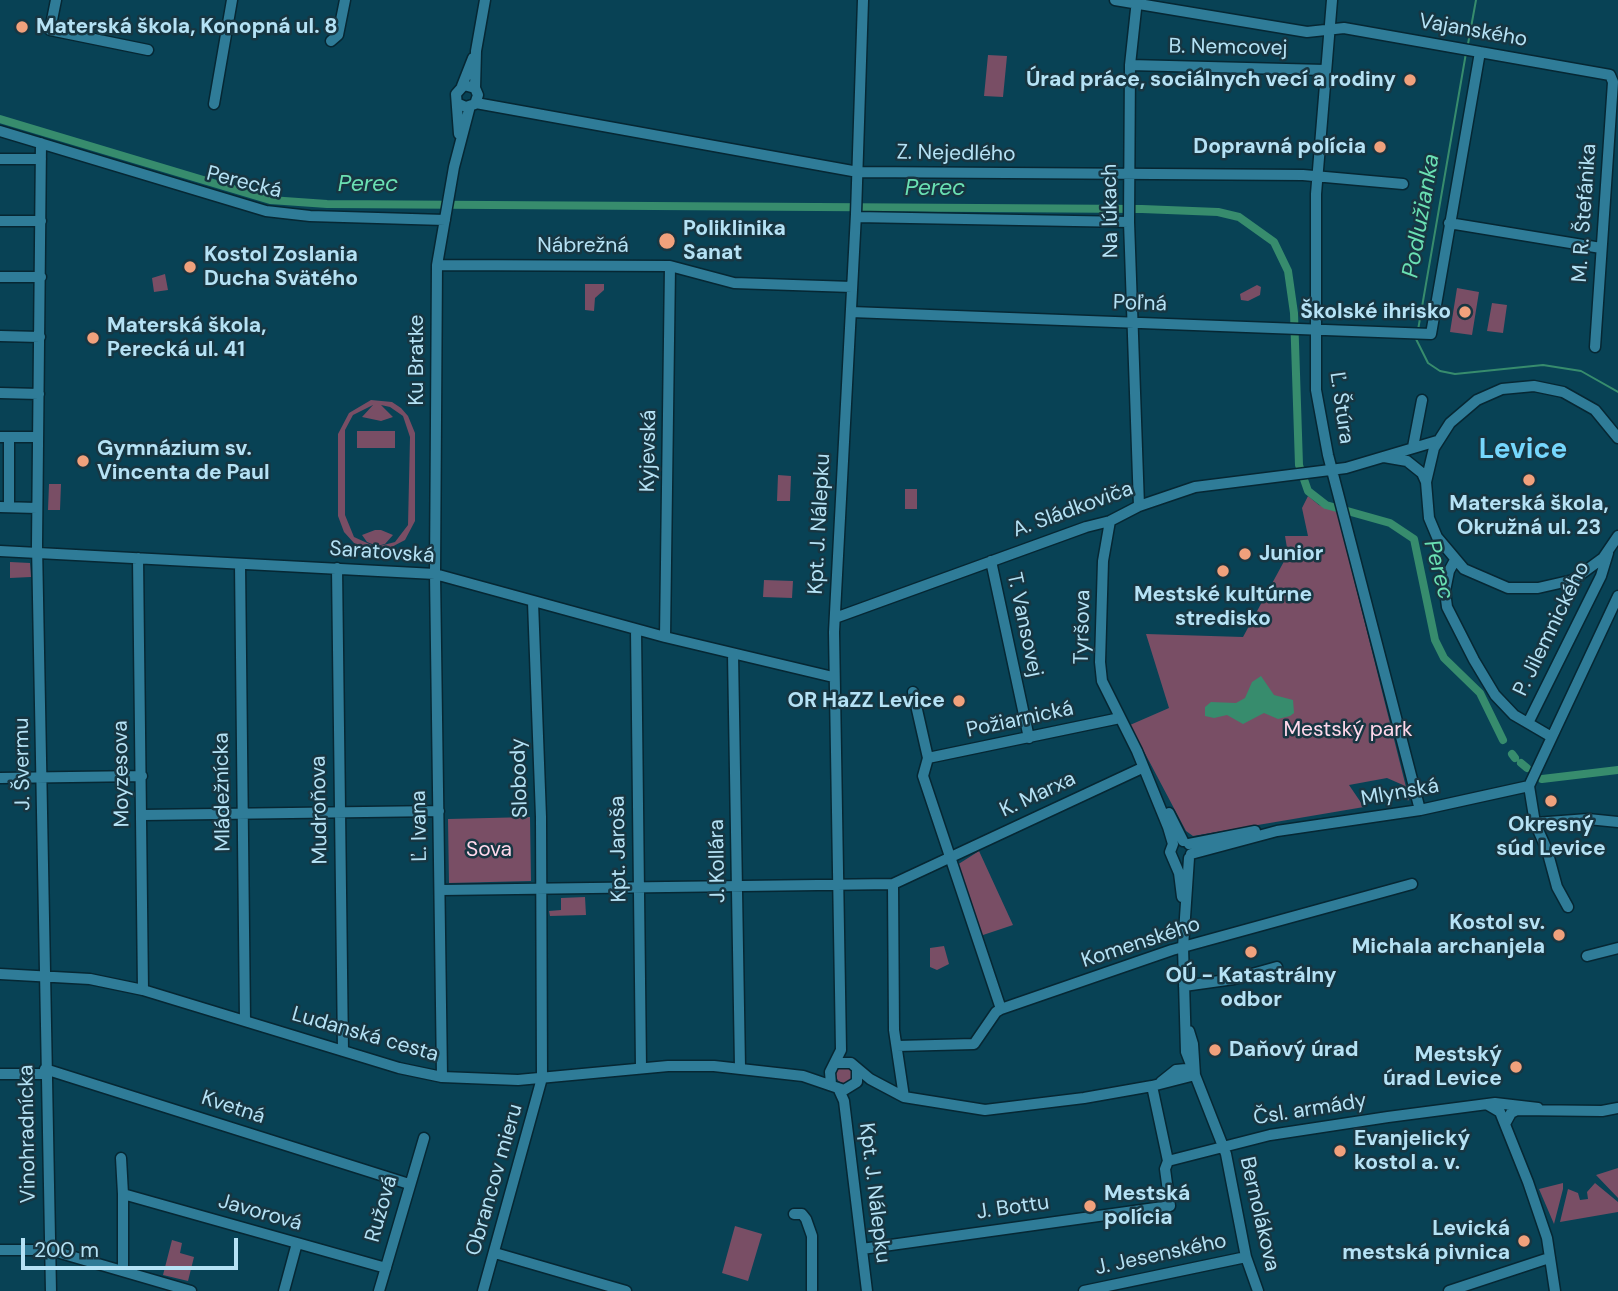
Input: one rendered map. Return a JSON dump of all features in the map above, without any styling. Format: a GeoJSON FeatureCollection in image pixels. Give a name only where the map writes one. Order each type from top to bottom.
{"type":"FeatureCollection","features":[{"type":"Feature","properties":{"kind":"street"},"geometry":{"type":"LineString","coordinates":[[56,0],[50,30],[148,50]]}},
{"type":"Feature","properties":{"kind":"street"},"geometry":{"type":"LineString","coordinates":[[214,104],[232,0]]}},
{"type":"Feature","properties":{"kind":"street"},"geometry":{"type":"LineString","coordinates":[[331,41],[338,35],[345,0]]}},
{"type":"Feature","properties":{"kind":"street","name":"Ku Bratke"},"geometry":{"type":"LineString","coordinates":[[435,574],[437,265],[458,149],[475,98],[476,51],[485,0]]}},
{"type":"Feature","properties":{"kind":"street","name":"Kpt. J. Nálepku"},"geometry":{"type":"LineString","coordinates":[[847,1062],[841,1050],[833,677],[858,172],[863,0]]}},
{"type":"Feature","properties":{"kind":"street","name":"Vajanského"},"geometry":{"type":"LineString","coordinates":[[1115,0],[1307,32],[1344,28],[1610,75],[1613,82]]}},
{"type":"Feature","properties":{"kind":"street","name":"Ľ. Štúra"},"geometry":{"type":"LineString","coordinates":[[1332,0],[1317,177],[1314,330],[1316,390],[1333,469],[1420,810]]}},
{"type":"Feature","properties":{"kind":"street","name":"Na lúkach"},"geometry":{"type":"LineString","coordinates":[[1137,2],[1130,65],[1129,219],[1142,505]]}},
{"type":"Feature","properties":{"kind":"street","name":"Ku Bratke"},"geometry":{"type":"LineString","coordinates":[[458,149],[459,104],[456,94],[476,51]]}},
{"type":"Feature","properties":{"kind":"street"},"geometry":{"type":"LineString","coordinates":[[1477,51],[1450,223],[1601,248]]}},
{"type":"Feature","properties":{"kind":"street","name":"B. Nemcovej"},"geometry":{"type":"LineString","coordinates":[[1130,65],[1325,70]]}},
{"type":"Feature","properties":{"kind":"street","name":"M. R. Štefánika"},"geometry":{"type":"LineString","coordinates":[[1595,346],[1613,82]]}},
{"type":"Feature","properties":{"kind":"street"},"geometry":{"type":"LineString","coordinates":[[459,104],[475,98],[462,86]]}},
{"type":"Feature","properties":{"kind":"street","name":"Z. Nejedlého"},"geometry":{"type":"LineString","coordinates":[[475,98],[514,108],[858,172],[1317,177],[1403,184]]}},
{"type":"Feature","properties":{"kind":"street","name":"Perecká"},"geometry":{"type":"LineString","coordinates":[[0,131],[266,211],[310,216],[446,210]]}},
{"type":"Feature","properties":{"kind":"street"},"geometry":{"type":"LineString","coordinates":[[37,553],[41,143]]}},
{"type":"Feature","properties":{"kind":"street"},"geometry":{"type":"LineString","coordinates":[[0,159],[41,159]]}},
{"type":"Feature","properties":{"kind":"street"},"geometry":{"type":"LineString","coordinates":[[856,212],[1129,219]]}},
{"type":"Feature","properties":{"kind":"street"},"geometry":{"type":"LineString","coordinates":[[0,220],[41,221]]}},
{"type":"Feature","properties":{"kind":"street","name":"Poľná"},"geometry":{"type":"LineString","coordinates":[[851,312],[1427,335],[1431,334],[1450,223]]}},
{"type":"Feature","properties":{"kind":"street","name":"Nábrežná"},"geometry":{"type":"LineString","coordinates":[[437,265],[670,265],[734,283],[852,287]]}},
{"type":"Feature","properties":{"kind":"street","name":"Kyjevská"},"geometry":{"type":"LineString","coordinates":[[665,637],[670,265]]}},
{"type":"Feature","properties":{"kind":"street"},"geometry":{"type":"LineString","coordinates":[[0,277],[41,276]]}},
{"type":"Feature","properties":{"kind":"street"},"geometry":{"type":"LineString","coordinates":[[0,336],[40,337]]}},
{"type":"Feature","properties":{"kind":"street"},"geometry":{"type":"LineString","coordinates":[[1426,482],[1437,441],[1458,414],[1478,400],[1502,389],[1534,386],[1563,392],[1595,410],[1618,438]]}},
{"type":"Feature","properties":{"kind":"street"},"geometry":{"type":"LineString","coordinates":[[0,393],[39,394]]}},
{"type":"Feature","properties":{"kind":"street"},"geometry":{"type":"LineString","coordinates":[[1413,447],[1422,400]]}},
{"type":"Feature","properties":{"kind":"street"},"geometry":{"type":"LineString","coordinates":[[37,508],[5,507],[4,437],[38,437]]}},
{"type":"Feature","properties":{"kind":"street","name":"A. Sládkoviča"},"geometry":{"type":"LineString","coordinates":[[835,618],[1094,524],[1110,521],[1142,505],[1195,487],[1333,469],[1437,441]]}},
{"type":"Feature","properties":{"kind":"street"},"geometry":{"type":"LineString","coordinates":[[1380,456],[1407,461],[1422,473],[1426,482],[1429,518],[1437,537],[1455,560],[1471,573],[1493,583],[1508,588],[1538,589],[1573,580],[1609,551],[1618,536]]}},
{"type":"Feature","properties":{"kind":"street","name":"Tyršova"},"geometry":{"type":"LineString","coordinates":[[1110,521],[1104,561],[1100,662],[1102,681],[1142,768],[1185,848]]}},
{"type":"Feature","properties":{"kind":"street","name":"Saratovská"},"geometry":{"type":"LineString","coordinates":[[0,551],[435,574],[636,630],[833,677]]}},
{"type":"Feature","properties":{"kind":"street","name":"P. Jilemnického"},"geometry":{"type":"LineString","coordinates":[[1528,723],[1601,576],[1609,551]]}},
{"type":"Feature","properties":{"kind":"street","name":"J. Švermu"},"geometry":{"type":"LineString","coordinates":[[37,553],[45,976]]}},
{"type":"Feature","properties":{"kind":"street","name":"Moyzesova"},"geometry":{"type":"LineString","coordinates":[[138,558],[143,990]]}},
{"type":"Feature","properties":{"kind":"street","name":"P. Jilemnického"},"geometry":{"type":"LineString","coordinates":[[1455,560],[1449,571],[1445,592],[1447,607],[1495,695],[1514,715],[1550,736]]}},
{"type":"Feature","properties":{"kind":"street","name":"T. Vansovej"},"geometry":{"type":"LineString","coordinates":[[990,561],[1029,738]]}},
{"type":"Feature","properties":{"kind":"street","name":"Mládežnícka"},"geometry":{"type":"LineString","coordinates":[[240,564],[245,1020]]}},
{"type":"Feature","properties":{"kind":"street","name":"Mudroňova"},"geometry":{"type":"LineString","coordinates":[[337,568],[342,1051]]}},
{"type":"Feature","properties":{"kind":"street","name":"Ľ. Ivana"},"geometry":{"type":"LineString","coordinates":[[435,574],[442,1077]]}},
{"type":"Feature","properties":{"kind":"street"},"geometry":{"type":"LineString","coordinates":[[1568,907],[1557,887],[1547,850],[1535,823],[1529,786],[1550,736],[1618,596]]}},
{"type":"Feature","properties":{"kind":"street","name":"Slobody"},"geometry":{"type":"LineString","coordinates":[[533,602],[542,889],[542,1078]]}},
{"type":"Feature","properties":{"kind":"street","name":"Kpt. Jaroša"},"geometry":{"type":"LineString","coordinates":[[636,630],[641,1068]]}},
{"type":"Feature","properties":{"kind":"street","name":"J. Kollára"},"geometry":{"type":"LineString","coordinates":[[733,654],[740,1067]]}},
{"type":"Feature","properties":{"kind":"street"},"geometry":{"type":"LineString","coordinates":[[897,1046],[974,1044],[996,1012],[1001,1009],[923,776],[928,758],[913,692]]}},
{"type":"Feature","properties":{"kind":"street","name":"Požiarnická"},"geometry":{"type":"LineString","coordinates":[[928,758],[1120,718]]}},
{"type":"Feature","properties":{"kind":"street","name":"K. Marxa"},"geometry":{"type":"LineString","coordinates":[[441,890],[893,884],[1142,768]]}},
{"type":"Feature","properties":{"kind":"street"},"geometry":{"type":"LineString","coordinates":[[0,778],[142,776]]}},
{"type":"Feature","properties":{"kind":"street","name":"Mlynská"},"geometry":{"type":"LineString","coordinates":[[1175,860],[1185,848],[1420,810],[1529,786]]}},
{"type":"Feature","properties":{"kind":"street"},"geometry":{"type":"LineString","coordinates":[[143,815],[439,811]]}},
{"type":"Feature","properties":{"kind":"street"},"geometry":{"type":"LineString","coordinates":[[1535,823],[1588,819],[1618,822]]}},
{"type":"Feature","properties":{"kind":"street"},"geometry":{"type":"LineString","coordinates":[[1184,911],[1175,860],[1170,852],[1185,848],[1184,911],[1183,947],[1186,1052],[1195,1075]]}},
{"type":"Feature","properties":{"kind":"street"},"geometry":{"type":"LineString","coordinates":[[893,884],[897,1046],[904,1097]]}},
{"type":"Feature","properties":{"kind":"street","name":"Komenského"},"geometry":{"type":"LineString","coordinates":[[1001,1009],[1183,947],[1412,884]]}},
{"type":"Feature","properties":{"kind":"street"},"geometry":{"type":"LineString","coordinates":[[1587,956],[1618,948]]}},
{"type":"Feature","properties":{"kind":"street"},"geometry":{"type":"LineString","coordinates":[[1184,986],[1234,979],[1277,967]]}},
{"type":"Feature","properties":{"kind":"street","name":"Ludanská cesta"},"geometry":{"type":"LineString","coordinates":[[0,974],[90,979],[143,990],[399,1068],[442,1077],[496,1080],[641,1068],[740,1067],[809,1077],[835,1087]]}},
{"type":"Feature","properties":{"kind":"street","name":"Vinohradnícka"},"geometry":{"type":"LineString","coordinates":[[45,976],[51,1291]]}},
{"type":"Feature","properties":{"kind":"street"},"geometry":{"type":"LineString","coordinates":[[1186,1023],[1194,1044],[1195,1075]]}},
{"type":"Feature","properties":{"kind":"street","name":"Kpt. J. Nálepku"},"geometry":{"type":"LineString","coordinates":[[841,1050],[833,1068],[835,1087],[844,1101],[867,1291]]}},
{"type":"Feature","properties":{"kind":"street"},"geometry":{"type":"LineString","coordinates":[[1155,1086],[1176,1070],[1186,1052]]}},
{"type":"Feature","properties":{"kind":"street"},"geometry":{"type":"LineString","coordinates":[[847,1062],[870,1080],[904,1097],[965,1109],[1007,1109],[1155,1086],[1195,1075]]}},
{"type":"Feature","properties":{"kind":"street","name":"Ludanská cesta"},"geometry":{"type":"LineString","coordinates":[[809,1077],[847,1062]]}},
{"type":"Feature","properties":{"kind":"street"},"geometry":{"type":"LineString","coordinates":[[1176,1070],[1186,1069],[1195,1075]]}},
{"type":"Feature","properties":{"kind":"street"},"geometry":{"type":"LineString","coordinates":[[853,1086],[857,1070]]}},
{"type":"Feature","properties":{"kind":"street","name":"Kvetná"},"geometry":{"type":"LineString","coordinates":[[0,1074],[45,1071],[409,1184]]}},
{"type":"Feature","properties":{"kind":"street","name":"Bernolákova"},"geometry":{"type":"LineString","coordinates":[[1195,1075],[1222,1146],[1246,1257],[1258,1291]]}},
{"type":"Feature","properties":{"kind":"street","name":"Obrancov mieru"},"geometry":{"type":"LineString","coordinates":[[483,1291],[542,1078]]}},
{"type":"Feature","properties":{"kind":"street"},"geometry":{"type":"LineString","coordinates":[[835,1087],[853,1086],[870,1080]]}},
{"type":"Feature","properties":{"kind":"street","name":"Kpt. J. Nálepku"},"geometry":{"type":"LineString","coordinates":[[844,1101],[853,1086]]}},
{"type":"Feature","properties":{"kind":"street"},"geometry":{"type":"LineString","coordinates":[[1155,1086],[1168,1161]]}},
{"type":"Feature","properties":{"kind":"street","name":"Čsl. armády"},"geometry":{"type":"LineString","coordinates":[[1168,1161],[1222,1146],[1388,1117],[1504,1103],[1538,1108],[1602,1111],[1618,1108]]}},
{"type":"Feature","properties":{"kind":"street"},"geometry":{"type":"LineString","coordinates":[[1488,1105],[1500,1112],[1541,1219],[1556,1291]]}},
{"type":"Feature","properties":{"kind":"street"},"geometry":{"type":"LineString","coordinates":[[1505,1124],[1511,1113],[1517,1110],[1538,1108]]}},
{"type":"Feature","properties":{"kind":"street","name":"Ružová"},"geometry":{"type":"LineString","coordinates":[[379,1291],[424,1138]]}},
{"type":"Feature","properties":{"kind":"street"},"geometry":{"type":"LineString","coordinates":[[121,1157],[123,1271]]}},
{"type":"Feature","properties":{"kind":"street","name":"J. Bottu"},"geometry":{"type":"LineString","coordinates":[[862,1249],[1170,1206],[1165,1169],[1168,1161]]}},
{"type":"Feature","properties":{"kind":"street","name":"Javorová"},"geometry":{"type":"LineString","coordinates":[[123,1194],[386,1268]]}},
{"type":"Feature","properties":{"kind":"street"},"geometry":{"type":"LineString","coordinates":[[794,1214],[802,1214],[812,1236],[812,1291]]}},
{"type":"Feature","properties":{"kind":"street"},"geometry":{"type":"LineString","coordinates":[[284,1291],[297,1243]]}},
{"type":"Feature","properties":{"kind":"street"},"geometry":{"type":"LineString","coordinates":[[0,1250],[50,1250],[191,1291]]}},
{"type":"Feature","properties":{"kind":"street"},"geometry":{"type":"LineString","coordinates":[[495,1253],[626,1291]]}},
{"type":"Feature","properties":{"kind":"street","name":"J. Jesenského"},"geometry":{"type":"LineString","coordinates":[[1084,1291],[1246,1257]]}},
{"type":"Feature","properties":{"kind":"street"},"geometry":{"type":"LineString","coordinates":[[1449,1291],[1464,1289],[1549,1258]]}},
{"type":"Feature","properties":{"kind":"green space"},"geometry":{"type":"Polygon","coordinates":[[[988,55],[1007,56],[1003,97],[984,96],[988,55]]]}},
{"type":"Feature","properties":{"kind":"green space"},"geometry":{"type":"Polygon","coordinates":[[[165,274],[168,290],[154,292],[152,278],[165,274]]]}},
{"type":"Feature","properties":{"kind":"green space"},"geometry":{"type":"Polygon","coordinates":[[[585,284],[604,284],[604,290],[595,298],[594,311],[585,310],[585,284]]]}},
{"type":"Feature","properties":{"kind":"green space"},"geometry":{"type":"Polygon","coordinates":[[[1257,285],[1261,287],[1260,295],[1248,301],[1241,300],[1240,294],[1257,285]]]}},
{"type":"Feature","properties":{"kind":"green space","name":"Školské ihrisko"},"geometry":{"type":"Polygon","coordinates":[[[1457,288],[1479,292],[1472,335],[1450,332],[1457,288]]]}},
{"type":"Feature","properties":{"kind":"green space","name":"Školské ihrisko"},"geometry":{"type":"Polygon","coordinates":[[[1492,303],[1507,305],[1503,333],[1487,331],[1492,303]]]}},
{"type":"Feature","properties":{"kind":"green space"},"geometry":{"type":"Polygon","coordinates":[[[371,400],[392,402],[408,416],[415,433],[415,521],[405,540],[384,551],[363,549],[354,543],[344,532],[338,516],[338,434],[349,413],[371,400]],[[373,405],[353,415],[345,430],[345,515],[354,537],[376,547],[395,542],[408,525],[410,437],[403,416],[390,407],[381,405],[393,417],[381,421],[362,417],[373,405]]]}},
{"type":"Feature","properties":{"kind":"green space"},"geometry":{"type":"Polygon","coordinates":[[[357,431],[395,431],[395,448],[357,448],[357,431]]]}},
{"type":"Feature","properties":{"kind":"green space"},"geometry":{"type":"Polygon","coordinates":[[[778,475],[791,476],[790,501],[777,501],[778,475]]]}},
{"type":"Feature","properties":{"kind":"green space"},"geometry":{"type":"Polygon","coordinates":[[[49,484],[61,484],[60,510],[48,510],[49,484]]]}},
{"type":"Feature","properties":{"kind":"green space"},"geometry":{"type":"Polygon","coordinates":[[[905,489],[917,489],[917,509],[905,509],[905,489]]]}},
{"type":"Feature","properties":{"kind":"green space","name":"Mestský park"},"geometry":{"type":"Polygon","coordinates":[[[1308,496],[1319,505],[1337,512],[1409,799],[1408,801],[1403,785],[1387,778],[1349,785],[1364,807],[1193,836],[1186,831],[1130,725],[1169,708],[1146,634],[1243,637],[1288,554],[1285,536],[1308,536],[1302,508],[1308,496]]]}},
{"type":"Feature","properties":{"kind":"green space"},"geometry":{"type":"Polygon","coordinates":[[[375,530],[393,535],[385,544],[377,546],[367,542],[362,535],[375,530]]]}},
{"type":"Feature","properties":{"kind":"green space"},"geometry":{"type":"Polygon","coordinates":[[[10,562],[30,563],[31,577],[10,578],[10,562]]]}},
{"type":"Feature","properties":{"kind":"green space"},"geometry":{"type":"Polygon","coordinates":[[[764,580],[793,581],[792,598],[763,597],[764,580]]]}},
{"type":"Feature","properties":{"kind":"green space","name":"Sova"},"geometry":{"type":"Polygon","coordinates":[[[530,817],[531,881],[449,883],[448,819],[530,817]]]}},
{"type":"Feature","properties":{"kind":"green space"},"geometry":{"type":"Polygon","coordinates":[[[979,851],[1013,925],[980,936],[957,865],[979,851]]]}},
{"type":"Feature","properties":{"kind":"green space"},"geometry":{"type":"Polygon","coordinates":[[[585,897],[586,915],[550,916],[549,911],[561,910],[561,898],[585,897]]]}},
{"type":"Feature","properties":{"kind":"green space"},"geometry":{"type":"Polygon","coordinates":[[[944,946],[949,964],[937,970],[930,967],[930,948],[944,946]]]}},
{"type":"Feature","properties":{"kind":"green space"},"geometry":{"type":"Polygon","coordinates":[[[841,1067],[847,1067],[852,1075],[850,1081],[841,1083],[836,1078],[836,1072],[841,1067]]]}},
{"type":"Feature","properties":{"kind":"green space"},"geometry":{"type":"Polygon","coordinates":[[[1618,1168],[1618,1198],[1596,1175],[1618,1168]]]}},
{"type":"Feature","properties":{"kind":"green space"},"geometry":{"type":"Polygon","coordinates":[[[1563,1183],[1563,1189],[1554,1224],[1539,1189],[1563,1183]]]}},
{"type":"Feature","properties":{"kind":"green space"},"geometry":{"type":"Polygon","coordinates":[[[1595,1183],[1618,1202],[1618,1212],[1560,1222],[1568,1189],[1578,1193],[1580,1200],[1588,1199],[1587,1192],[1595,1183]]]}},
{"type":"Feature","properties":{"kind":"green space"},"geometry":{"type":"Polygon","coordinates":[[[735,1226],[762,1234],[748,1281],[722,1273],[735,1226]]]}},
{"type":"Feature","properties":{"kind":"green space"},"geometry":{"type":"Polygon","coordinates":[[[172,1240],[182,1243],[180,1253],[194,1257],[188,1281],[163,1275],[172,1240]]]}},
{"type":"Feature","properties":{"kind":"shaded area"},"geometry":{"type":"Polygon","coordinates":[[[1261,676],[1274,695],[1293,700],[1294,713],[1278,719],[1264,713],[1243,724],[1227,715],[1214,718],[1205,716],[1205,707],[1211,702],[1236,703],[1245,698],[1252,682],[1261,676]]]}},
{"type":"Feature","properties":{"kind":"waterway","name":"Podlužianka"},"geometry":{"type":"LineString","coordinates":[[1468,44],[1476,0]]}},
{"type":"Feature","properties":{"kind":"waterway","name":"Podlužianka"},"geometry":{"type":"LineString","coordinates":[[1418,330],[1466,53]]}},
{"type":"Feature","properties":{"kind":"waterway","name":"Perec"},"geometry":{"type":"LineString","coordinates":[[0,119],[270,200],[327,204],[1142,209],[1218,212],[1239,217],[1274,242],[1288,271],[1294,313],[1299,465],[1308,491],[1326,505],[1390,523],[1414,539],[1435,640],[1444,658],[1480,693],[1503,740]]}},
{"type":"Feature","properties":{"kind":"waterway","name":"Podlužianka"},"geometry":{"type":"LineString","coordinates":[[1416,339],[1428,363],[1440,371],[1455,374],[1543,365],[1581,371],[1618,392]]}},
{"type":"Feature","properties":{"kind":"waterway","name":"Perec"},"geometry":{"type":"LineString","coordinates":[[1512,754],[1515,758]]}},
{"type":"Feature","properties":{"kind":"waterway","name":"Perec"},"geometry":{"type":"LineString","coordinates":[[1521,763],[1527,768]]}},
{"type":"Feature","properties":{"kind":"waterway","name":"Perec"},"geometry":{"type":"LineString","coordinates":[[1542,779],[1618,770]]}},
{"type":"Feature","properties":{"kind":"place","name":"Materská škola, Konopná ul. 8"},"geometry":{"type":"Point","coordinates":[22,27]}},
{"type":"Feature","properties":{"kind":"place","name":"Úrad práce, sociálnych vecí a rodiny"},"geometry":{"type":"Point","coordinates":[1410,80]}},
{"type":"Feature","properties":{"kind":"place","name":"Dopravná polícia"},"geometry":{"type":"Point","coordinates":[1380,147]}},
{"type":"Feature","properties":{"kind":"place","name":"Poliklinika Sanat"},"geometry":{"type":"Point","coordinates":[667,241]}},
{"type":"Feature","properties":{"kind":"place","name":"Kostol Zoslania Ducha Svätého"},"geometry":{"type":"Point","coordinates":[190,267]}},
{"type":"Feature","properties":{"kind":"place","name":"Školské ihrisko"},"geometry":{"type":"Point","coordinates":[1465,312]}},
{"type":"Feature","properties":{"kind":"place","name":"Materská škola, Perecká ul. 41"},"geometry":{"type":"Point","coordinates":[93,338]}},
{"type":"Feature","properties":{"kind":"place","name":"Gymnázium sv. Vincenta de Paul"},"geometry":{"type":"Point","coordinates":[83,461]}},
{"type":"Feature","properties":{"kind":"place","name":"Materská škola, Okružná ul. 23"},"geometry":{"type":"Point","coordinates":[1529,480]}},
{"type":"Feature","properties":{"kind":"place","name":"Junior"},"geometry":{"type":"Point","coordinates":[1245,554]}},
{"type":"Feature","properties":{"kind":"place","name":"Mestské kultúrne stredisko"},"geometry":{"type":"Point","coordinates":[1223,571]}},
{"type":"Feature","properties":{"kind":"place","name":"OR HaZZ Levice"},"geometry":{"type":"Point","coordinates":[959,701]}},
{"type":"Feature","properties":{"kind":"place","name":"Okresný súd Levice"},"geometry":{"type":"Point","coordinates":[1551,801]}},
{"type":"Feature","properties":{"kind":"place","name":"Kostol sv. Michala archanjela"},"geometry":{"type":"Point","coordinates":[1559,935]}},
{"type":"Feature","properties":{"kind":"place","name":"OÚ - Katastrálny odbor"},"geometry":{"type":"Point","coordinates":[1251,952]}},
{"type":"Feature","properties":{"kind":"place","name":"Daňový úrad"},"geometry":{"type":"Point","coordinates":[1215,1050]}},
{"type":"Feature","properties":{"kind":"place","name":"Mestský úrad Levice"},"geometry":{"type":"Point","coordinates":[1516,1067]}},
{"type":"Feature","properties":{"kind":"place","name":"Evanjelický kostol a. v."},"geometry":{"type":"Point","coordinates":[1340,1151]}},
{"type":"Feature","properties":{"kind":"place","name":"Mestská polícia"},"geometry":{"type":"Point","coordinates":[1090,1206]}},
{"type":"Feature","properties":{"kind":"place","name":"Levická mestská pivnica"},"geometry":{"type":"Point","coordinates":[1524,1241]}},
{"type":"Feature","properties":{"kind":"district","name":"Levice"},"geometry":{"type":"Point","coordinates":[1523,451]}}]}
